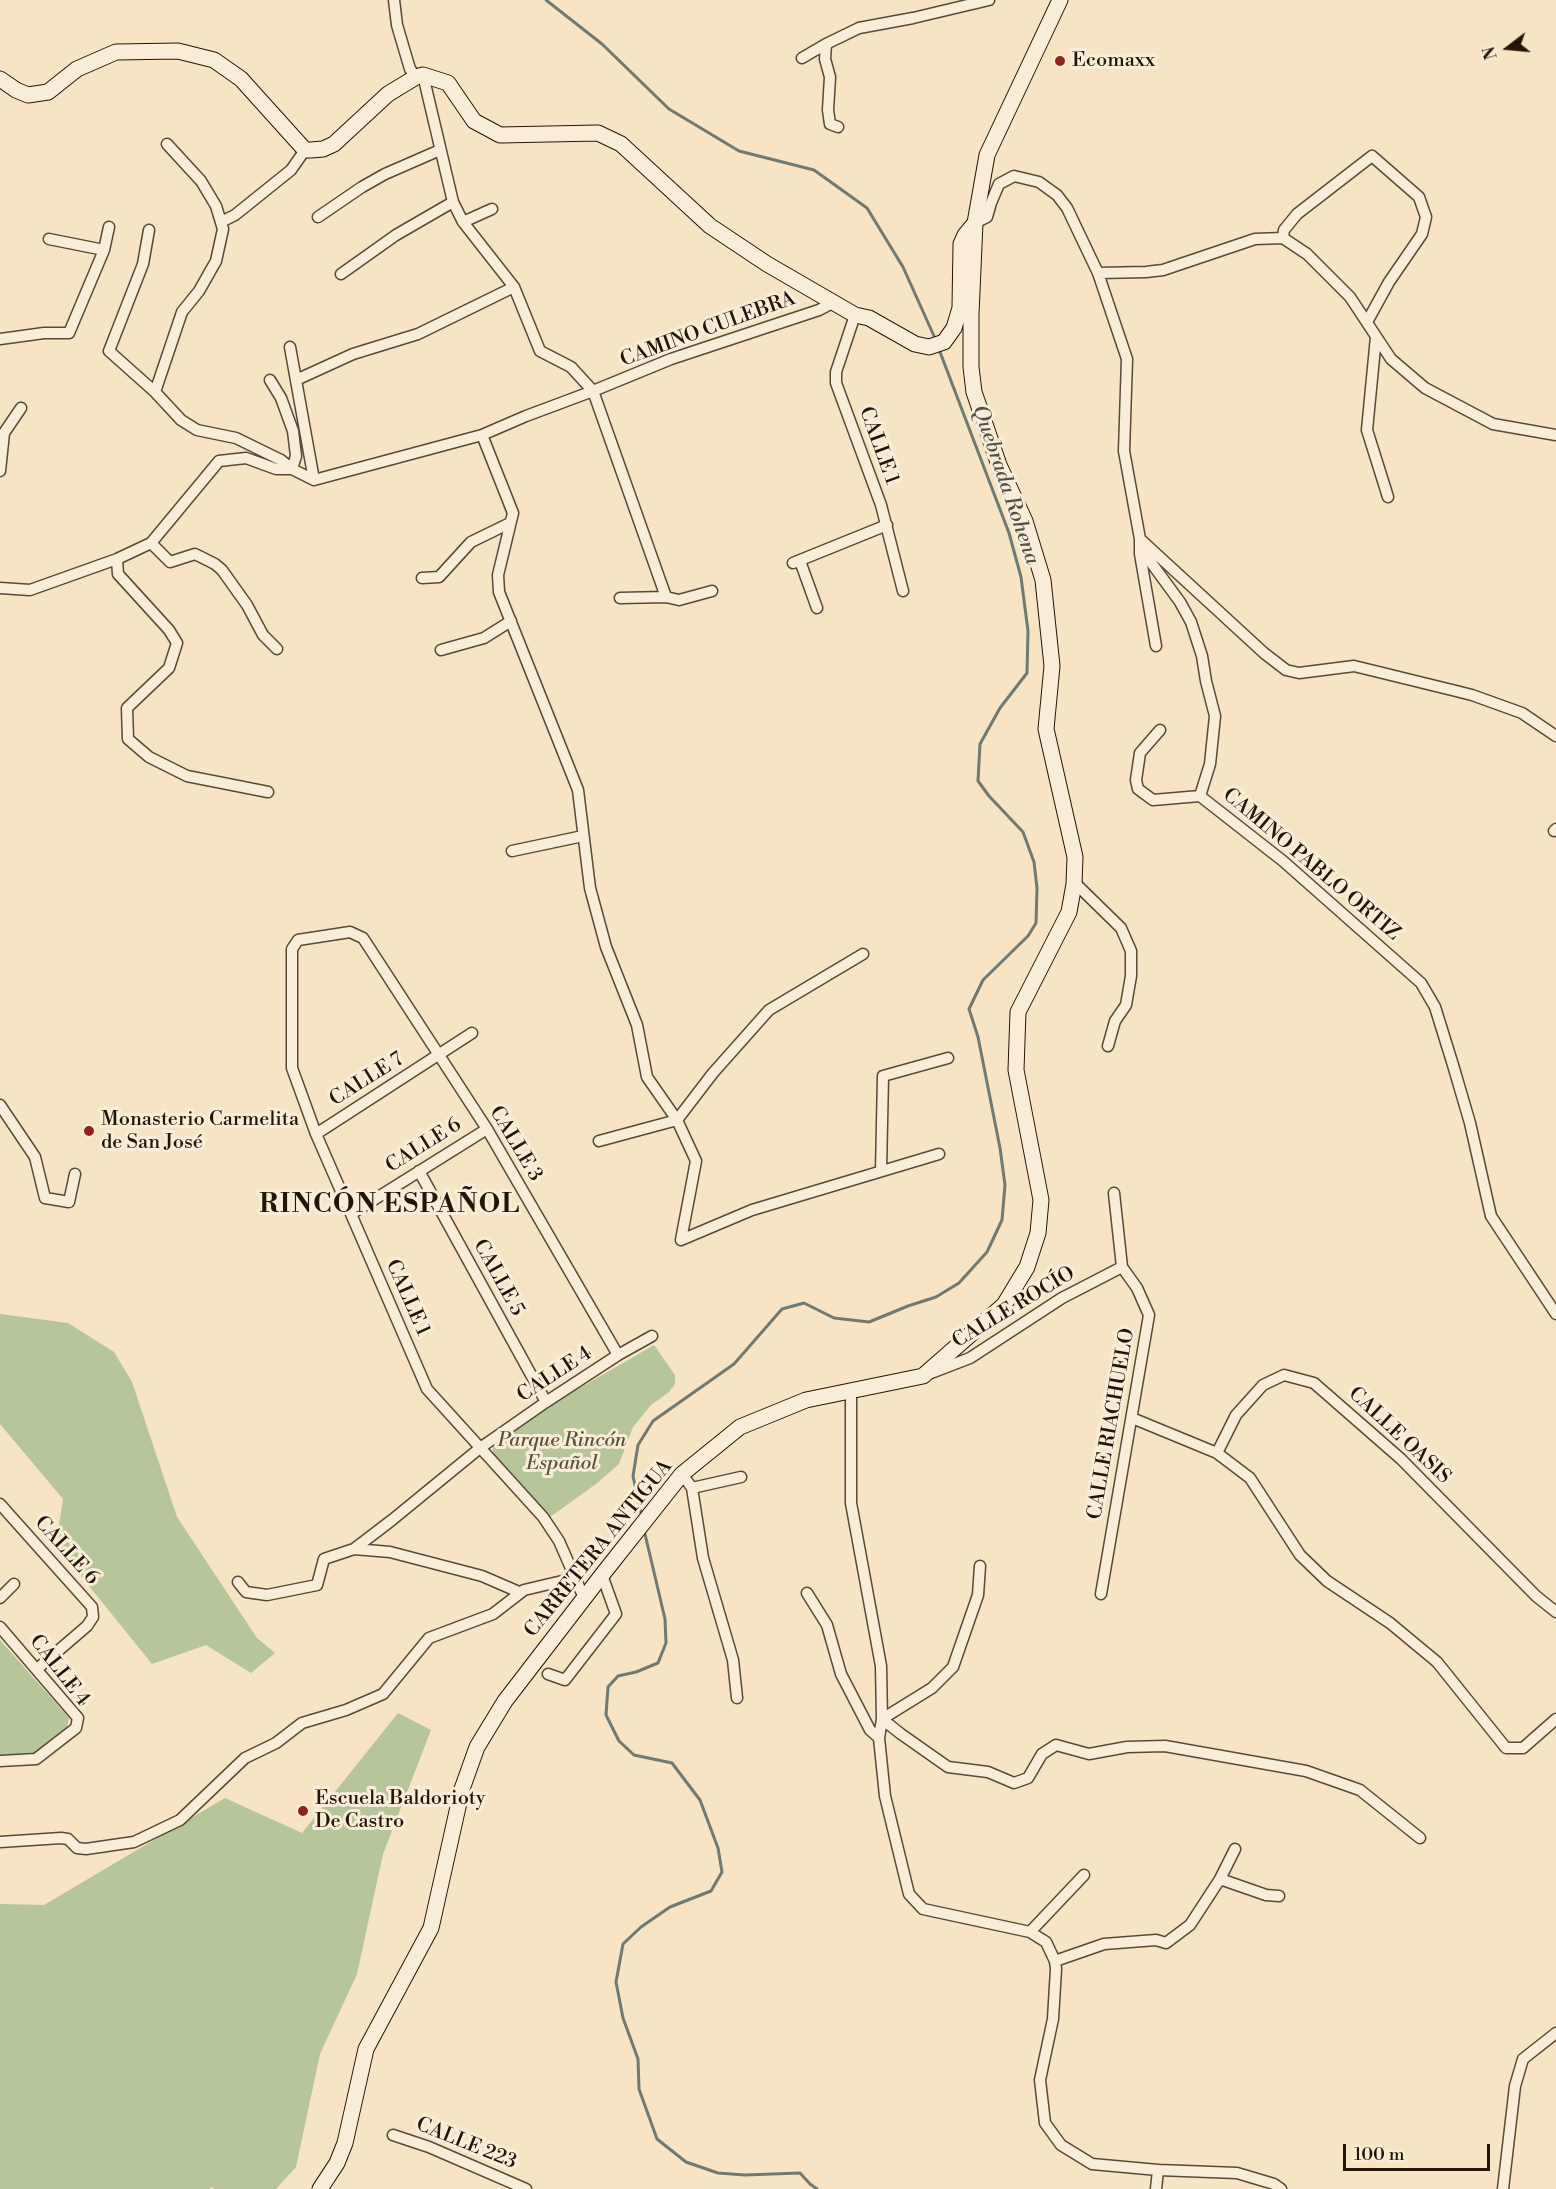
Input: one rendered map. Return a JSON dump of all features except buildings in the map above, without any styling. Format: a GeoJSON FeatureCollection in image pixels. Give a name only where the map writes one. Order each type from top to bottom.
{"type":"FeatureCollection","features":[{"type":"Feature","properties":{"kind":"street"},"geometry":{"type":"LineString","coordinates":[[394,0],[397,25],[410,69],[419,76],[448,83],[474,121],[500,135],[598,133],[621,144],[710,226],[767,264],[855,315],[869,318],[915,344],[929,347],[944,342],[954,328],[960,308],[961,244],[975,223],[987,217],[990,203],[999,184],[1014,176],[1039,182],[1057,195],[1067,208],[1098,273],[1127,359],[1124,451],[1156,646]]}},
{"type":"Feature","properties":{"kind":"street"},"geometry":{"type":"LineString","coordinates":[[802,58],[860,28],[989,0]]}},
{"type":"Feature","properties":{"kind":"street"},"geometry":{"type":"LineString","coordinates":[[923,1376],[1004,1305],[1027,1267],[1038,1233],[1041,1200],[1016,1070],[1018,1012],[1069,912],[1074,882],[1075,857],[1046,729],[1052,666],[1043,580],[1025,521],[999,465],[974,392],[971,368],[975,223],[987,155],[1060,0]]}},
{"type":"Feature","properties":{"kind":"street"},"geometry":{"type":"LineString","coordinates":[[826,44],[825,59],[830,77],[830,124],[838,127]]}},
{"type":"Feature","properties":{"kind":"street"},"geometry":{"type":"LineString","coordinates":[[0,79],[28,95],[48,92],[76,69],[116,52],[178,51],[214,60],[242,79],[305,150]]}},
{"type":"Feature","properties":{"kind":"street"},"geometry":{"type":"LineString","coordinates":[[305,150],[323,149],[334,144],[388,94],[419,76]]}},
{"type":"Feature","properties":{"kind":"street"},"geometry":{"type":"LineString","coordinates":[[419,76],[453,202],[463,222],[514,287],[540,351],[571,367],[593,391],[666,597]]}},
{"type":"Feature","properties":{"kind":"street"},"geometry":{"type":"LineString","coordinates":[[155,392],[182,312],[200,291],[216,261],[223,229],[216,206],[201,181],[167,144]]}},
{"type":"Feature","properties":{"kind":"street"},"geometry":{"type":"LineString","coordinates":[[221,222],[235,215],[291,170],[305,150]]}},
{"type":"Feature","properties":{"kind":"street"},"geometry":{"type":"LineString","coordinates":[[318,217],[385,174],[440,150]]}},
{"type":"Feature","properties":{"kind":"street"},"geometry":{"type":"LineString","coordinates":[[1283,238],[1284,230],[1297,214],[1372,156],[1419,197],[1426,217],[1422,234],[1389,282],[1367,322]]}},
{"type":"Feature","properties":{"kind":"street"},"geometry":{"type":"LineString","coordinates":[[341,274],[396,235],[453,202]]}},
{"type":"Feature","properties":{"kind":"street"},"geometry":{"type":"LineString","coordinates":[[463,222],[492,209]]}},
{"type":"Feature","properties":{"kind":"street"},"geometry":{"type":"LineString","coordinates":[[0,339],[44,333],[69,333],[104,250],[109,227]]}},
{"type":"Feature","properties":{"kind":"street"},"geometry":{"type":"LineString","coordinates":[[149,230],[142,264],[109,351],[155,392],[181,420],[197,430],[236,438],[281,460],[292,469],[314,480]]}},
{"type":"Feature","properties":{"kind":"street"},"geometry":{"type":"LineString","coordinates":[[1098,273],[1163,270],[1255,239],[1283,238],[1314,261],[1350,297],[1391,359],[1425,388],[1493,424],[1556,435]]}},
{"type":"Feature","properties":{"kind":"street"},"geometry":{"type":"LineString","coordinates":[[49,239],[104,250]]}},
{"type":"Feature","properties":{"kind":"street"},"geometry":{"type":"LineString","coordinates":[[296,380],[353,354],[418,334],[514,287]]}},
{"type":"Feature","properties":{"kind":"street","name":"CAMINO CULEBRA"},"geometry":{"type":"LineString","coordinates":[[314,480],[482,435],[671,359],[819,310],[834,302]]}},
{"type":"Feature","properties":{"kind":"street","name":"CALLE 1"},"geometry":{"type":"LineString","coordinates":[[855,315],[836,372],[836,383],[887,525],[903,591]]}},
{"type":"Feature","properties":{"kind":"street"},"geometry":{"type":"LineString","coordinates":[[1376,337],[1367,430],[1388,497]]}},
{"type":"Feature","properties":{"kind":"street"},"geometry":{"type":"LineString","coordinates":[[290,347],[314,480]]}},
{"type":"Feature","properties":{"kind":"street"},"geometry":{"type":"LineString","coordinates":[[270,380],[281,398],[293,431],[296,456],[292,469]]}},
{"type":"Feature","properties":{"kind":"street"},"geometry":{"type":"LineString","coordinates":[[0,471],[4,433],[21,408]]}},
{"type":"Feature","properties":{"kind":"street"},"geometry":{"type":"LineString","coordinates":[[482,435],[513,513],[498,574],[499,592],[578,790],[590,888],[606,947],[637,1025],[647,1077],[677,1120],[696,1161],[681,1240],[752,1210],[939,1154]]}},
{"type":"Feature","properties":{"kind":"street"},"geometry":{"type":"LineString","coordinates":[[0,588],[30,590],[117,559],[151,543],[219,461],[246,458],[276,469],[292,469]]}},
{"type":"Feature","properties":{"kind":"street"},"geometry":{"type":"LineString","coordinates":[[422,578],[439,577],[471,543],[510,523]]}},
{"type":"Feature","properties":{"kind":"street"},"geometry":{"type":"LineString","coordinates":[[817,608],[797,562],[887,525]]}},
{"type":"Feature","properties":{"kind":"street"},"geometry":{"type":"LineString","coordinates":[[1140,539],[1264,653],[1286,670],[1299,674],[1354,666],[1472,694],[1522,713],[1556,736]]}},
{"type":"Feature","properties":{"kind":"street"},"geometry":{"type":"LineString","coordinates":[[151,543],[170,562],[195,554],[215,564],[222,570],[247,605],[263,635],[277,649]]}},
{"type":"Feature","properties":{"kind":"street","name":"CAMINO PABLO ORTIZ"},"geometry":{"type":"LineString","coordinates":[[1140,554],[1147,557],[1180,602],[1191,622],[1202,656],[1215,716],[1210,764],[1200,796],[1283,861],[1421,983],[1435,1007],[1453,1065],[1470,1123],[1491,1216],[1556,1314]]}},
{"type":"Feature","properties":{"kind":"street"},"geometry":{"type":"LineString","coordinates":[[117,559],[118,574],[170,630],[177,643],[169,668],[127,708],[128,739],[149,758],[187,776],[268,792]]}},
{"type":"Feature","properties":{"kind":"street"},"geometry":{"type":"LineString","coordinates":[[620,598],[666,597],[679,600],[712,591]]}},
{"type":"Feature","properties":{"kind":"street"},"geometry":{"type":"LineString","coordinates":[[441,650],[484,638],[511,621]]}},
{"type":"Feature","properties":{"kind":"street"},"geometry":{"type":"LineString","coordinates":[[1160,730],[1140,753],[1136,780],[1138,789],[1154,800],[1200,796]]}},
{"type":"Feature","properties":{"kind":"street"},"geometry":{"type":"LineString","coordinates":[[512,851],[583,836]]}},
{"type":"Feature","properties":{"kind":"street"},"geometry":{"type":"LineString","coordinates":[[1074,882],[1121,928],[1131,951],[1131,976],[1126,1005],[1115,1021],[1108,1046]]}},
{"type":"Feature","properties":{"kind":"street","name":"CALLE 3"},"geometry":{"type":"LineString","coordinates":[[292,970],[292,949],[298,940],[350,932],[363,938],[438,1057],[487,1129],[618,1355]]}},
{"type":"Feature","properties":{"kind":"street"},"geometry":{"type":"LineString","coordinates":[[599,1141],[677,1120],[713,1073],[769,1010],[863,954]]}},
{"type":"Feature","properties":{"kind":"street","name":"CALLE 1"},"geometry":{"type":"LineString","coordinates":[[292,970],[292,1068],[316,1134],[427,1389],[543,1517],[559,1541],[584,1598]]}},
{"type":"Feature","properties":{"kind":"street","name":"CALLE 7"},"geometry":{"type":"LineString","coordinates":[[316,1134],[472,1033]]}},
{"type":"Feature","properties":{"kind":"street"},"geometry":{"type":"LineString","coordinates":[[881,1171],[883,1076],[948,1058]]}},
{"type":"Feature","properties":{"kind":"street"},"geometry":{"type":"LineString","coordinates":[[0,1105],[35,1157],[45,1198],[69,1202],[75,1174]]}},
{"type":"Feature","properties":{"kind":"street","name":"CALLE 6"},"geometry":{"type":"LineString","coordinates":[[351,1214],[487,1129]]}},
{"type":"Feature","properties":{"kind":"street","name":"CALLE 5"},"geometry":{"type":"LineString","coordinates":[[419,1171],[546,1402]]}},
{"type":"Feature","properties":{"kind":"street"},"geometry":{"type":"LineString","coordinates":[[1114,1193],[1122,1268]]}},
{"type":"Feature","properties":{"kind":"street","name":"CALLE ROCÍO"},"geometry":{"type":"LineString","coordinates":[[923,1376],[970,1358],[1062,1298],[1122,1268]]}},
{"type":"Feature","properties":{"kind":"street","name":"CALLE RIACHUELO"},"geometry":{"type":"LineString","coordinates":[[1101,1594],[1149,1315],[1137,1288],[1122,1268]]}},
{"type":"Feature","properties":{"kind":"street","name":"CALLE 4"},"geometry":{"type":"LineString","coordinates":[[354,1549],[480,1448],[618,1355],[652,1336]]}},
{"type":"Feature","properties":{"kind":"street","name":"CALLE OASIS"},"geometry":{"type":"LineString","coordinates":[[1217,1453],[1236,1415],[1263,1384],[1284,1375],[1314,1383],[1401,1459],[1536,1596],[1556,1612]]}},
{"type":"Feature","properties":{"kind":"street","name":"CARRETERA ANTIGUA"},"geometry":{"type":"LineString","coordinates":[[320,2189],[337,2163],[345,2143],[366,2049],[431,1928],[462,1789],[477,1747],[505,1701],[682,1474],[740,1427],[806,1400],[923,1376]]}},
{"type":"Feature","properties":{"kind":"street"},"geometry":{"type":"LineString","coordinates":[[851,1390],[851,1503],[881,1666],[882,1719],[879,1738],[885,1796],[909,1894],[923,1909],[1030,1932],[1046,1942],[1055,1961],[1053,2019],[1040,2080],[1045,2123],[1061,2145],[1092,2164],[1158,2170],[1237,2173],[1274,2184],[1281,2189]]}},
{"type":"Feature","properties":{"kind":"street"},"geometry":{"type":"LineString","coordinates":[[1132,1418],[1217,1453],[1250,1478],[1300,1555],[1327,1581],[1390,1623],[1437,1662],[1506,1748],[1523,1748],[1552,1723]]}},
{"type":"Feature","properties":{"kind":"street"},"geometry":{"type":"LineString","coordinates":[[682,1474],[692,1488],[703,1558],[733,1660],[737,1698]]}},
{"type":"Feature","properties":{"kind":"street"},"geometry":{"type":"LineString","coordinates":[[692,1488],[741,1477]]}},
{"type":"Feature","properties":{"kind":"street","name":"CALLE 6"},"geometry":{"type":"LineString","coordinates":[[0,1504],[92,1607],[93,1617],[87,1626],[37,1669]]}},
{"type":"Feature","properties":{"kind":"street"},"geometry":{"type":"LineString","coordinates":[[238,1582],[246,1592],[267,1595],[317,1585],[324,1559],[354,1549],[390,1552],[448,1567],[482,1576],[519,1592]]}},
{"type":"Feature","properties":{"kind":"street"},"geometry":{"type":"LineString","coordinates":[[882,1719],[932,1688],[953,1667],[974,1610],[978,1594],[980,1566]]}},
{"type":"Feature","properties":{"kind":"street"},"geometry":{"type":"LineString","coordinates":[[548,1674],[565,1680],[616,1614],[602,1575]]}},
{"type":"Feature","properties":{"kind":"street"},"geometry":{"type":"LineString","coordinates":[[0,1842],[61,1838],[68,1839],[78,1848],[86,1849],[128,1844],[180,1821],[245,1758],[276,1743],[302,1723],[346,1710],[383,1694],[429,1638],[493,1614],[519,1592],[575,1578]]}},
{"type":"Feature","properties":{"kind":"street"},"geometry":{"type":"LineString","coordinates":[[0,1598],[14,1584]]}},
{"type":"Feature","properties":{"kind":"street"},"geometry":{"type":"LineString","coordinates":[[807,1593],[827,1625],[841,1674],[870,1730],[879,1738]]}},
{"type":"Feature","properties":{"kind":"street","name":"CALLE 4"},"geometry":{"type":"LineString","coordinates":[[0,1627],[78,1718],[76,1728],[36,1759],[0,1761]]}},
{"type":"Feature","properties":{"kind":"street"},"geometry":{"type":"LineString","coordinates":[[882,1719],[948,1767],[988,1772],[1014,1783],[1028,1778],[1042,1754],[1056,1745],[1089,1754],[1127,1746],[1165,1746],[1306,1771],[1360,1790],[1420,1838]]}},
{"type":"Feature","properties":{"kind":"street"},"geometry":{"type":"LineString","coordinates":[[1055,1961],[1104,1944],[1156,1940],[1166,1943],[1190,1925],[1220,1879],[1235,1849]]}},
{"type":"Feature","properties":{"kind":"street"},"geometry":{"type":"LineString","coordinates":[[1030,1932],[1084,1875]]}},
{"type":"Feature","properties":{"kind":"street"},"geometry":{"type":"LineString","coordinates":[[1220,1879],[1266,1895],[1279,1896]]}},
{"type":"Feature","properties":{"kind":"street"},"geometry":{"type":"LineString","coordinates":[[1503,2189],[1515,2085],[1523,2059],[1556,2033]]}},
{"type":"Feature","properties":{"kind":"street","name":"CALLE 223"},"geometry":{"type":"LineString","coordinates":[[393,2135],[429,2147],[526,2189]]}},
{"type":"Feature","properties":{"kind":"street"},"geometry":{"type":"LineString","coordinates":[[1156,2189],[1158,2170]]}},
{"type":"Feature","properties":{"kind":"green space"},"geometry":{"type":"Polygon","coordinates":[[[0,1314],[68,1323],[114,1352],[132,1382],[177,1517],[257,1638],[275,1653],[251,1673],[206,1645],[152,1664],[56,1545],[63,1499],[0,1424],[0,1314]]]}},
{"type":"Feature","properties":{"kind":"green space","name":"Parque Rincón Español"},"geometry":{"type":"Polygon","coordinates":[[[654,1345],[675,1375],[675,1384],[669,1392],[651,1405],[633,1427],[619,1464],[596,1484],[550,1517],[493,1457],[493,1446],[547,1407],[654,1345]]]}},
{"type":"Feature","properties":{"kind":"green space"},"geometry":{"type":"Polygon","coordinates":[[[0,1640],[69,1718],[67,1727],[61,1735],[36,1753],[0,1757],[0,1640]]]}},
{"type":"Feature","properties":{"kind":"green space"},"geometry":{"type":"Polygon","coordinates":[[[398,1713],[431,1730],[383,1854],[357,1974],[320,2054],[296,2167],[276,2189],[214,2189],[212,2187],[209,2189],[0,2189],[0,1904],[44,1905],[225,1798],[302,1833],[398,1713]]]}},
{"type":"Feature","properties":{"kind":"waterway","name":"Quebrada Rohena"},"geometry":{"type":"LineString","coordinates":[[546,0],[602,44],[669,109],[739,151],[814,170],[867,208],[903,267],[934,336]]}},
{"type":"Feature","properties":{"kind":"waterway","name":"Quebrada Rohena"},"geometry":{"type":"LineString","coordinates":[[641,1513],[633,1476],[638,1445],[653,1421],[734,1364],[782,1309],[804,1303],[834,1318],[869,1322],[936,1297],[959,1283],[987,1252],[1002,1220],[1005,1185],[1000,1148],[978,1037],[969,1009],[983,980],[1028,936],[1036,923],[1037,888],[1034,862],[1023,832],[978,781],[980,744],[1000,708],[1027,673],[1028,631],[1021,577],[1009,533],[940,352]]}},
{"type":"Feature","properties":{"kind":"waterway","name":"Quebrada Rohena"},"geometry":{"type":"LineString","coordinates":[[645,1534],[665,1619],[666,1643],[658,1663],[618,1676],[608,1687],[606,1715],[619,1741],[634,1755],[672,1763],[700,1800],[718,1848],[722,1872],[711,1891],[670,1907],[641,1927],[623,1944],[616,1982],[623,2018],[638,2059],[639,2089],[657,2139],[686,2162],[718,2173],[745,2175],[800,2173],[817,2189]]}},
{"type":"Feature","properties":{"kind":"place","name":"Ecomaxx"},"geometry":{"type":"Point","coordinates":[1060,61]}},
{"type":"Feature","properties":{"kind":"place","name":"Monasterio Carmelita de San José"},"geometry":{"type":"Point","coordinates":[89,1131]}},
{"type":"Feature","properties":{"kind":"place","name":"Escuela Baldorioty De Castro"},"geometry":{"type":"Point","coordinates":[303,1811]}},
{"type":"Feature","properties":{"kind":"district","name":"RINCÓN ESPAÑOL"},"geometry":{"type":"Point","coordinates":[390,1206]}}]}
